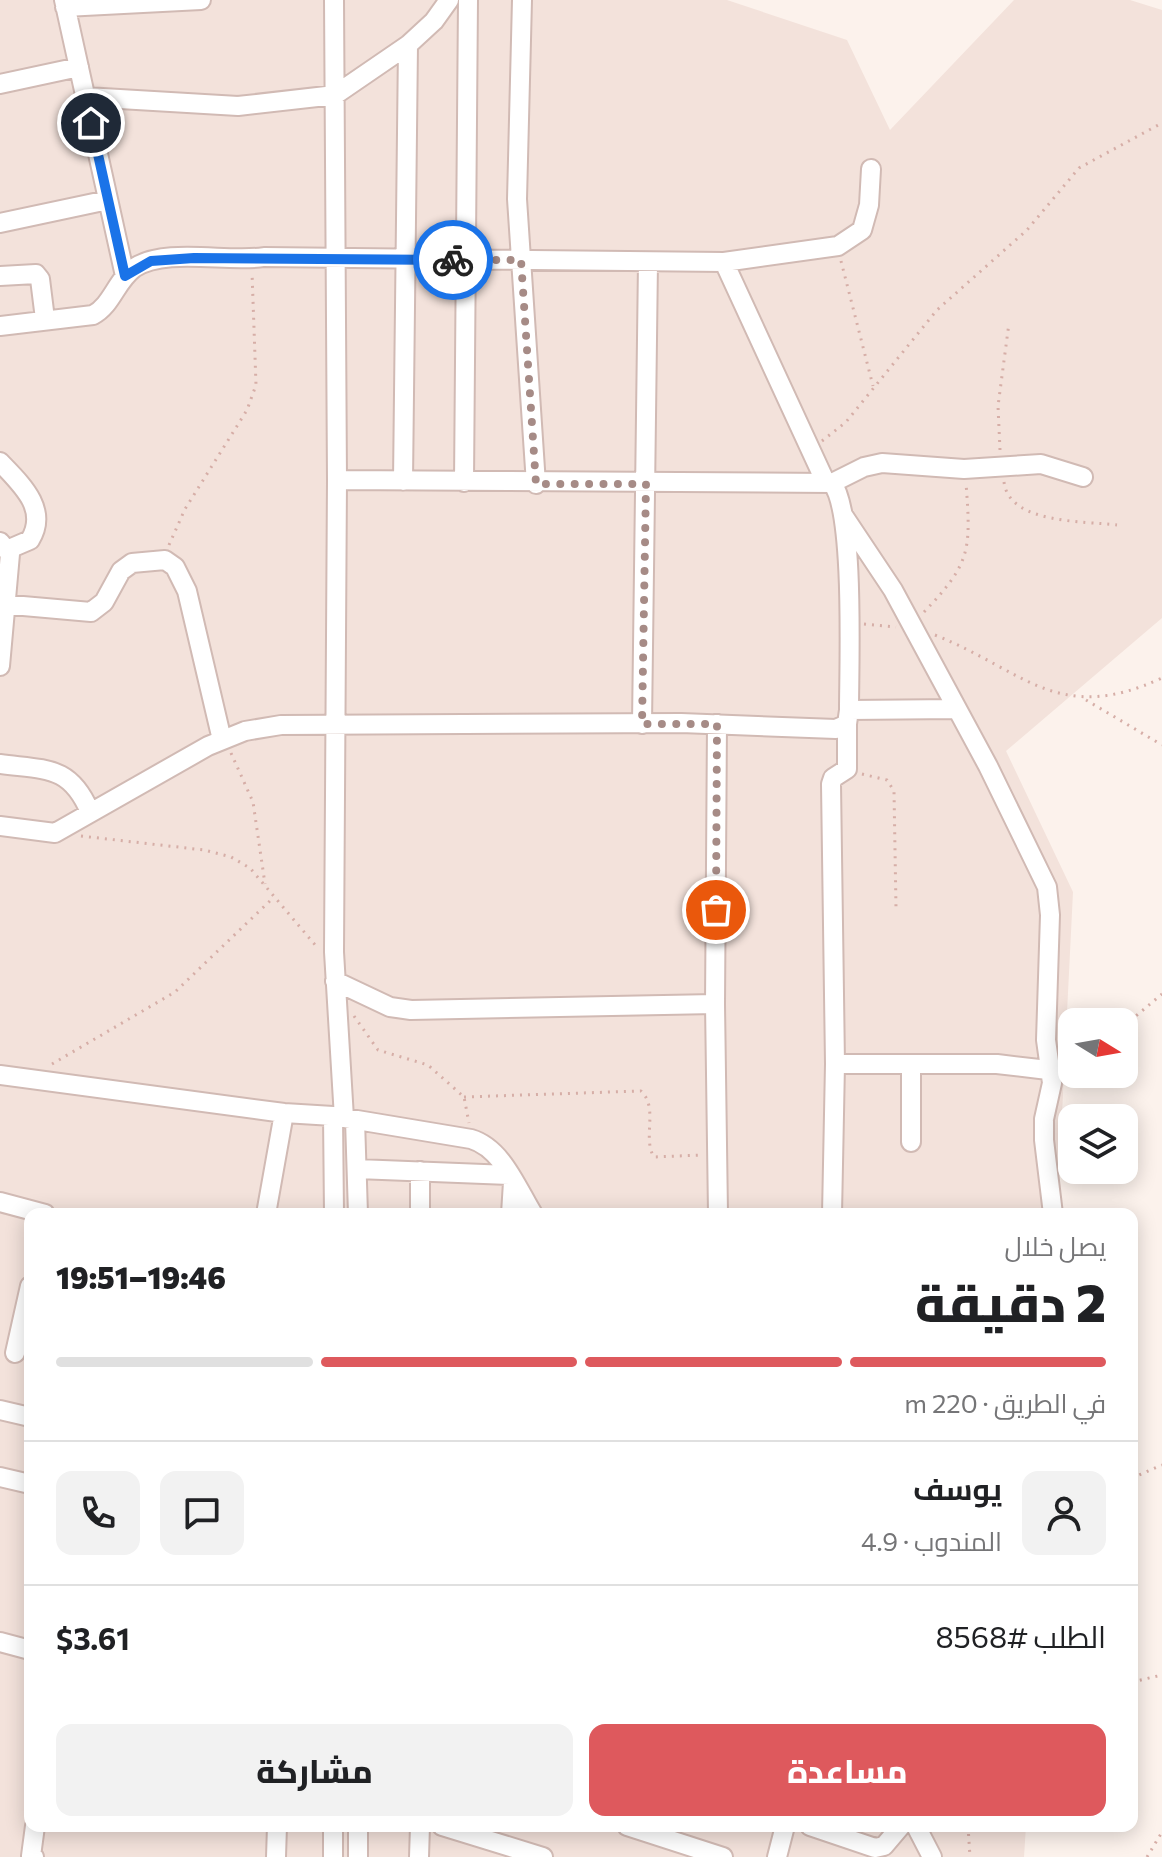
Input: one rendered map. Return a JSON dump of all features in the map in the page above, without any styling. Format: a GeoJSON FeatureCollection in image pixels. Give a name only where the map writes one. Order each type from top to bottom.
{"type":"FeatureCollection","features":[{"type":"Feature","properties":{"kind":"street"},"geometry":{"type":"LineString","coordinates":[[125,276],[65,3],[201,0]]}},
{"type":"Feature","properties":{"kind":"street"},"geometry":{"type":"LineString","coordinates":[[334,0],[337,480],[335,981],[344,1118],[335,1208]]}},
{"type":"Feature","properties":{"kind":"street"},"geometry":{"type":"LineString","coordinates":[[86,97],[238,106],[335,95],[408,45],[434,21],[449,0]]}},
{"type":"Feature","properties":{"kind":"street"},"geometry":{"type":"LineString","coordinates":[[464,482],[468,0]]}},
{"type":"Feature","properties":{"kind":"street"},"geometry":{"type":"LineString","coordinates":[[522,0],[517,199],[536,484]]}},
{"type":"Feature","properties":{"kind":"street"},"geometry":{"type":"LineString","coordinates":[[403,481],[408,45]]}},
{"type":"Feature","properties":{"kind":"street"},"geometry":{"type":"LineString","coordinates":[[0,84],[79,67]]}},
{"type":"Feature","properties":{"kind":"street"},"geometry":{"type":"LineString","coordinates":[[0,326],[99,312],[125,276],[151,261],[219,257],[254,261],[264,257],[404,261],[724,262],[838,246],[862,230],[869,205],[871,169]]}},
{"type":"Feature","properties":{"kind":"street"},"geometry":{"type":"LineString","coordinates":[[0,223],[108,200]]}},
{"type":"Feature","properties":{"kind":"street"},"geometry":{"type":"LineString","coordinates":[[642,724],[648,262]]}},
{"type":"Feature","properties":{"kind":"street"},"geometry":{"type":"LineString","coordinates":[[724,262],[828,482],[839,496],[842,513],[849,622],[848,717],[845,772],[833,778],[831,784],[835,1064],[832,1208]]}},
{"type":"Feature","properties":{"kind":"street"},"geometry":{"type":"LineString","coordinates":[[0,276],[36,274],[40,279],[45,319]]}},
{"type":"Feature","properties":{"kind":"street"},"geometry":{"type":"LineString","coordinates":[[0,462],[22,486],[38,513],[38,522],[30,540],[4,545],[0,666]]}},
{"type":"Feature","properties":{"kind":"street"},"geometry":{"type":"LineString","coordinates":[[337,480],[536,484],[828,482],[882,463],[964,469],[1041,464],[1083,477]]}},
{"type":"Feature","properties":{"kind":"street"},"geometry":{"type":"LineString","coordinates":[[842,513],[893,590],[1047,887],[1048,1070],[1052,1083],[1044,1119],[1044,1140],[1052,1208]]}},
{"type":"Feature","properties":{"kind":"street"},"geometry":{"type":"LineString","coordinates":[[3,604],[91,612],[104,602],[121,571],[132,563],[165,560],[175,567],[187,591],[222,740]]}},
{"type":"Feature","properties":{"kind":"street"},"geometry":{"type":"LineString","coordinates":[[0,826],[55,833],[222,740],[245,731],[281,725],[335,722],[717,724],[836,729],[848,717],[956,709]]}},
{"type":"Feature","properties":{"kind":"street"},"geometry":{"type":"LineString","coordinates":[[717,724],[715,1004],[718,1208]]}},
{"type":"Feature","properties":{"kind":"street"},"geometry":{"type":"LineString","coordinates":[[0,764],[38,769],[71,780],[81,789],[90,812]]}},
{"type":"Feature","properties":{"kind":"street"},"geometry":{"type":"LineString","coordinates":[[335,981],[390,1007],[411,1010],[715,1004]]}},
{"type":"Feature","properties":{"kind":"street"},"geometry":{"type":"LineString","coordinates":[[835,1064],[997,1064],[1048,1070]]}},
{"type":"Feature","properties":{"kind":"street"},"geometry":{"type":"LineString","coordinates":[[911,1064],[911,1142]]}},
{"type":"Feature","properties":{"kind":"street"},"geometry":{"type":"LineString","coordinates":[[0,1075],[284,1113],[344,1118],[471,1139],[486,1143],[529,1208]]}},
{"type":"Feature","properties":{"kind":"street"},"geometry":{"type":"LineString","coordinates":[[267,1208],[284,1113]]}},
{"type":"Feature","properties":{"kind":"street"},"geometry":{"type":"LineString","coordinates":[[344,1118],[357,1169],[358,1208]]}},
{"type":"Feature","properties":{"kind":"street"},"geometry":{"type":"LineString","coordinates":[[357,1169],[511,1179]]}},
{"type":"Feature","properties":{"kind":"street"},"geometry":{"type":"LineString","coordinates":[[420,1171],[420,1208]]}},
{"type":"Feature","properties":{"kind":"street"},"geometry":{"type":"LineString","coordinates":[[511,1179],[511,1208]]}},
{"type":"Feature","properties":{"kind":"street"},"geometry":{"type":"LineString","coordinates":[[0,1202],[24,1208]]}},
{"type":"Feature","properties":{"kind":"street"},"geometry":{"type":"LineString","coordinates":[[15,1353],[24,1313]]}},
{"type":"Feature","properties":{"kind":"street"},"geometry":{"type":"LineString","coordinates":[[0,1410],[24,1416]]}},
{"type":"Feature","properties":{"kind":"street"},"geometry":{"type":"LineString","coordinates":[[0,1477],[24,1483]]}},
{"type":"Feature","properties":{"kind":"street"},"geometry":{"type":"LineString","coordinates":[[0,1642],[24,1648]]}},
{"type":"Feature","properties":{"kind":"street"},"geometry":{"type":"LineString","coordinates":[[34,1832],[31,1856],[34,1857]]}},
{"type":"Feature","properties":{"kind":"street"},"geometry":{"type":"LineString","coordinates":[[276,1857],[277,1832]]}},
{"type":"Feature","properties":{"kind":"street"},"geometry":{"type":"LineString","coordinates":[[333,1832],[333,1857]]}},
{"type":"Feature","properties":{"kind":"street"},"geometry":{"type":"LineString","coordinates":[[358,1832],[358,1857]]}},
{"type":"Feature","properties":{"kind":"street"},"geometry":{"type":"LineString","coordinates":[[419,1857],[420,1832]]}},
{"type":"Feature","properties":{"kind":"street"},"geometry":{"type":"LineString","coordinates":[[457,1832],[507,1852],[543,1857]]}},
{"type":"Feature","properties":{"kind":"street"},"geometry":{"type":"LineString","coordinates":[[646,1832],[723,1857]]}},
{"type":"Feature","properties":{"kind":"street"},"geometry":{"type":"LineString","coordinates":[[777,1857],[783,1832]]}},
{"type":"Feature","properties":{"kind":"street"},"geometry":{"type":"LineString","coordinates":[[828,1832],[875,1848],[884,1846],[896,1832]]}},
{"type":"Feature","properties":{"kind":"street"},"geometry":{"type":"LineString","coordinates":[[919,1832],[932,1857]]}},
{"type":"Feature","properties":{"kind":"path"},"geometry":{"type":"LineString","coordinates":[[812,448],[846,422],[937,310],[1027,230],[1079,168],[1162,123]]}},
{"type":"Feature","properties":{"kind":"path"},"geometry":{"type":"LineString","coordinates":[[838,246],[873,387]]}},
{"type":"Feature","properties":{"kind":"path"},"geometry":{"type":"LineString","coordinates":[[165,560],[185,509],[241,422],[256,385],[254,261]]}},
{"type":"Feature","properties":{"kind":"path"},"geometry":{"type":"LineString","coordinates":[[1009,323],[998,406],[1007,497],[1017,506],[1065,519],[1117,525]]}},
{"type":"Feature","properties":{"kind":"path"},"geometry":{"type":"LineString","coordinates":[[913,628],[953,580],[965,559],[969,546],[964,469]]}},
{"type":"Feature","properties":{"kind":"path"},"geometry":{"type":"LineString","coordinates":[[849,622],[913,628],[937,636],[1036,685],[1084,699],[1162,745]]}},
{"type":"Feature","properties":{"kind":"path"},"geometry":{"type":"LineString","coordinates":[[1084,699],[1111,696],[1162,678]]}},
{"type":"Feature","properties":{"kind":"path"},"geometry":{"type":"LineString","coordinates":[[222,740],[240,769],[253,802],[266,886]]}},
{"type":"Feature","properties":{"kind":"path"},"geometry":{"type":"LineString","coordinates":[[845,772],[881,777],[892,785],[896,908]]}},
{"type":"Feature","properties":{"kind":"path"},"geometry":{"type":"LineString","coordinates":[[55,833],[204,850],[231,857],[250,868],[315,943],[320,955]]}},
{"type":"Feature","properties":{"kind":"path"},"geometry":{"type":"LineString","coordinates":[[38,1080],[55,1062],[175,992],[274,897]]}},
{"type":"Feature","properties":{"kind":"path"},"geometry":{"type":"LineString","coordinates":[[1138,1014],[1162,994]]}},
{"type":"Feature","properties":{"kind":"path"},"geometry":{"type":"LineString","coordinates":[[352,1013],[378,1050],[428,1065],[464,1097],[471,1139]]}},
{"type":"Feature","properties":{"kind":"path"},"geometry":{"type":"LineString","coordinates":[[464,1097],[641,1091],[649,1101],[650,1150],[654,1157],[718,1153]]}},
{"type":"Feature","properties":{"kind":"path"},"geometry":{"type":"LineString","coordinates":[[1138,1475],[1162,1465]]}},
{"type":"Feature","properties":{"kind":"path"},"geometry":{"type":"LineString","coordinates":[[1138,1681],[1162,1675]]}},
{"type":"Feature","properties":{"kind":"path"},"geometry":{"type":"LineString","coordinates":[[968,1832],[970,1857]]}},
{"type":"Feature","properties":{"kind":"path"},"geometry":{"type":"LineString","coordinates":[[1147,1857],[1162,1832]]}},
{"type":"Feature","properties":{"kind":"shaded area"},"geometry":{"type":"Polygon","coordinates":[[[0,0],[727,0],[847,40],[890,130],[1014,0],[1130,0],[1162,10],[1162,618],[1006,751],[1073,892],[1067,1008],[1058,1008],[1058,1088],[1063,1088],[1062,1104],[1058,1104],[1057,1208],[24,1208],[24,1832],[1026,1832],[1024,1857],[0,1857],[0,0]]]}},
{"type":"Feature","properties":{"kind":"way so far"},"geometry":{"type":"LineString","coordinates":[[453,260],[521,260],[536,484],[646,484],[642,724],[717,724],[716,910]]}},
{"type":"Feature","properties":{"kind":"route"},"geometry":{"type":"LineString","coordinates":[[91,123],[125,276],[151,261],[194,258],[254,261],[264,257],[453,260]]}}]}
